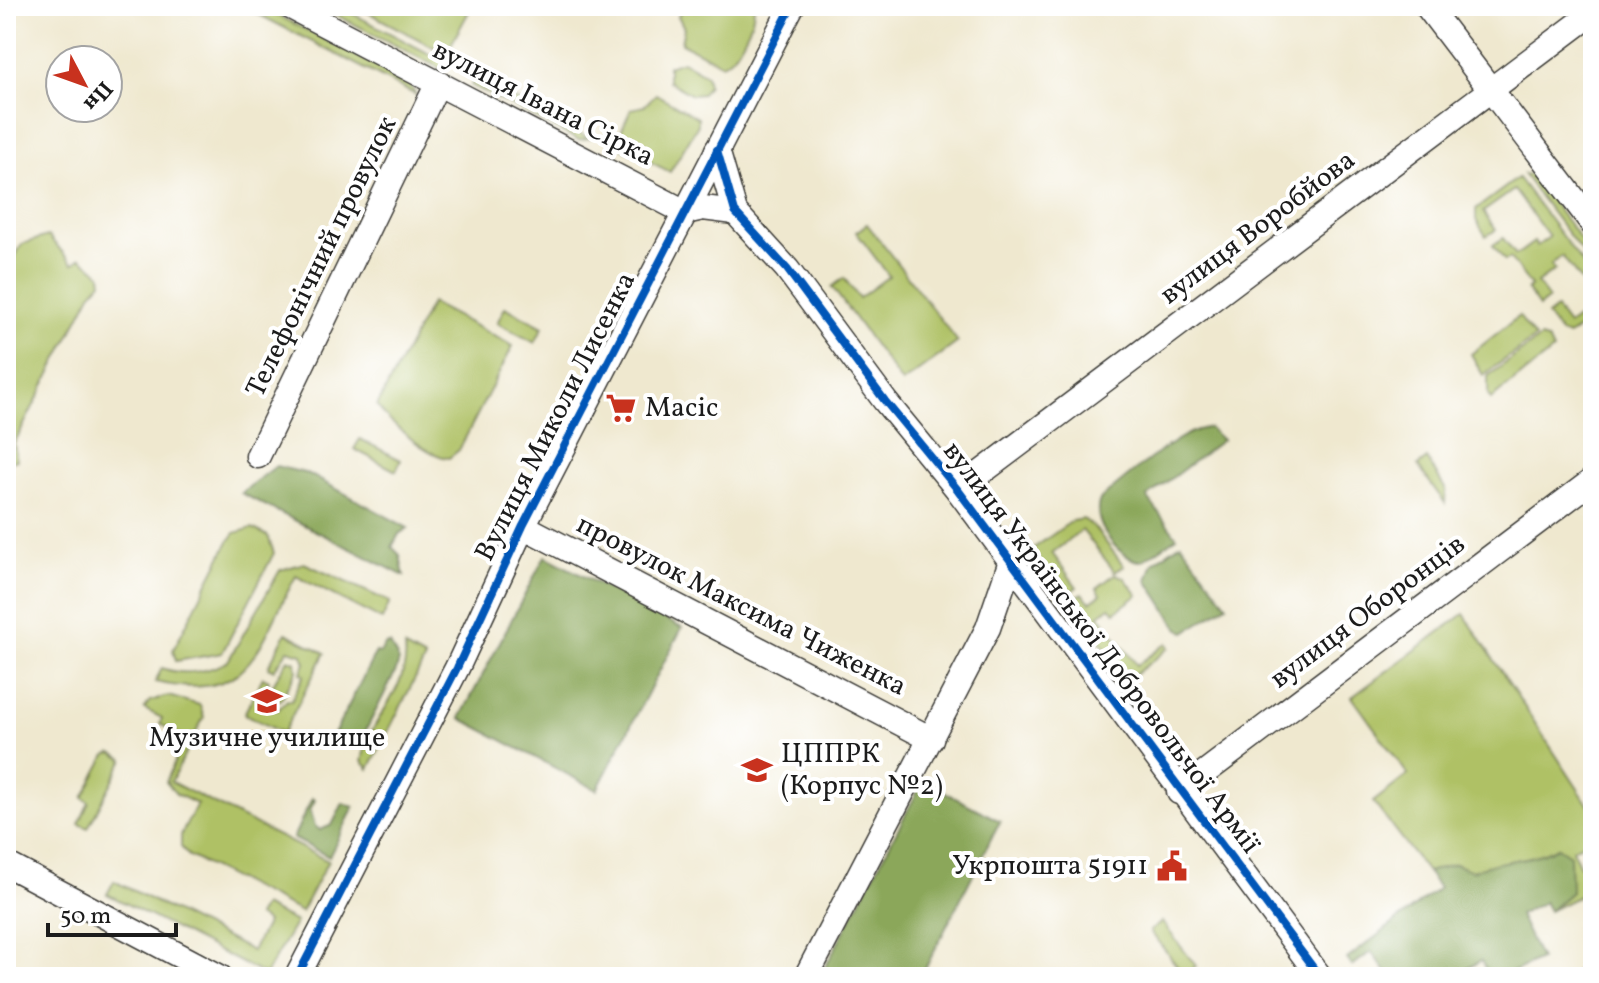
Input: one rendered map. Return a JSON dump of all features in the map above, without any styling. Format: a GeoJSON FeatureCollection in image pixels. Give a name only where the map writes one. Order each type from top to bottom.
{"type":"FeatureCollection","features":[{"type":"Feature","properties":{"kind":"street","name":"вулиця Івана Сірка"},"geometry":{"type":"LineString","coordinates":[[289,6],[685,212]]}},
{"type":"Feature","properties":{"kind":"street","name":"Вулиця Миколи Лисенка"},"geometry":{"type":"LineString","coordinates":[[297,977],[457,668],[523,526],[792,6]]}},
{"type":"Feature","properties":{"kind":"street"},"geometry":{"type":"LineString","coordinates":[[1427,6],[1593,224]]}},
{"type":"Feature","properties":{"kind":"street","name":"вулиця Воробйова"},"geometry":{"type":"LineString","coordinates":[[958,490],[1593,13]]}},
{"type":"Feature","properties":{"kind":"street","name":"Телефонічний провулок"},"geometry":{"type":"LineString","coordinates":[[258,456],[438,83]]}},
{"type":"Feature","properties":{"kind":"street","name":"вулиця Української Добровольчої Армії"},"geometry":{"type":"LineString","coordinates":[[717,150],[735,212],[787,269],[885,401],[958,490],[1051,613],[1179,792],[1320,977]]}},
{"type":"Feature","properties":{"kind":"street"},"geometry":{"type":"LineString","coordinates":[[685,212],[703,208],[735,212]]}},
{"type":"Feature","properties":{"kind":"street","name":"вулиця Оборонців"},"geometry":{"type":"LineString","coordinates":[[1179,792],[1593,480]]}},
{"type":"Feature","properties":{"kind":"street","name":"провулок Максима Чиженка"},"geometry":{"type":"LineString","coordinates":[[523,526],[931,739]]}},
{"type":"Feature","properties":{"kind":"street"},"geometry":{"type":"LineString","coordinates":[[988,628],[1011,561]]}},
{"type":"Feature","properties":{"kind":"street"},"geometry":{"type":"LineString","coordinates":[[806,977],[1000,608],[1012,600],[1026,600],[1051,613]]}},
{"type":"Feature","properties":{"kind":"street"},"geometry":{"type":"LineString","coordinates":[[6,864],[220,977]]}},
{"type":"Feature","properties":{"kind":"green space"},"geometry":{"type":"Polygon","coordinates":[[[242,6],[260,6],[409,83],[416,95],[242,6]]]}},
{"type":"Feature","properties":{"kind":"green space"},"geometry":{"type":"Polygon","coordinates":[[[319,6],[338,6],[447,63],[443,70],[319,6]]]}},
{"type":"Feature","properties":{"kind":"green space"},"geometry":{"type":"Polygon","coordinates":[[[356,6],[472,6],[446,54],[356,6]]]}},
{"type":"Feature","properties":{"kind":"green space"},"geometry":{"type":"Polygon","coordinates":[[[683,6],[754,6],[754,13],[744,39],[722,64],[681,43],[684,28],[678,16],[683,6]]]}},
{"type":"Feature","properties":{"kind":"green space"},"geometry":{"type":"Polygon","coordinates":[[[682,61],[706,75],[708,85],[702,94],[692,95],[668,81],[668,66],[682,61]]]}},
{"type":"Feature","properties":{"kind":"green space"},"geometry":{"type":"Polygon","coordinates":[[[475,79],[589,138],[578,140],[471,85],[475,79]]]}},
{"type":"Feature","properties":{"kind":"green space"},"geometry":{"type":"Polygon","coordinates":[[[656,94],[698,118],[698,125],[670,172],[615,144],[631,109],[644,106],[656,94]]]}},
{"type":"Feature","properties":{"kind":"green space"},"geometry":{"type":"Polygon","coordinates":[[[1523,174],[1532,175],[1593,256],[1593,267],[1523,174]]]}},
{"type":"Feature","properties":{"kind":"green space"},"geometry":{"type":"Polygon","coordinates":[[[1518,178],[1593,277],[1593,297],[1562,256],[1551,265],[1555,270],[1537,283],[1549,299],[1539,307],[1527,290],[1531,286],[1510,258],[1505,261],[1493,245],[1503,238],[1516,255],[1534,242],[1537,246],[1549,237],[1514,190],[1483,212],[1496,230],[1486,236],[1476,220],[1476,209],[1518,178]]]}},
{"type":"Feature","properties":{"kind":"green space"},"geometry":{"type":"Polygon","coordinates":[[[867,224],[958,342],[902,383],[832,287],[844,278],[859,298],[889,276],[856,232],[867,224]]]}},
{"type":"Feature","properties":{"kind":"green space"},"geometry":{"type":"Polygon","coordinates":[[[48,236],[73,264],[81,258],[101,274],[102,282],[91,294],[14,444],[17,460],[8,463],[6,273],[22,244],[48,236]]]}},
{"type":"Feature","properties":{"kind":"green space"},"geometry":{"type":"Polygon","coordinates":[[[431,303],[513,346],[459,450],[449,458],[431,452],[410,438],[377,406],[431,303]]]}},
{"type":"Feature","properties":{"kind":"green space"},"geometry":{"type":"Polygon","coordinates":[[[505,307],[543,327],[535,343],[497,323],[505,307]]]}},
{"type":"Feature","properties":{"kind":"green space"},"geometry":{"type":"Polygon","coordinates":[[[1593,307],[1593,320],[1568,336],[1560,333],[1547,316],[1556,309],[1568,325],[1593,307]]]}},
{"type":"Feature","properties":{"kind":"green space"},"geometry":{"type":"Polygon","coordinates":[[[1519,316],[1535,338],[1483,375],[1471,354],[1519,316]]]}},
{"type":"Feature","properties":{"kind":"green space"},"geometry":{"type":"Polygon","coordinates":[[[1540,338],[1548,340],[1553,351],[1491,399],[1488,395],[1488,376],[1540,338]]]}},
{"type":"Feature","properties":{"kind":"green space"},"geometry":{"type":"Polygon","coordinates":[[[1209,428],[1222,440],[1147,497],[1177,537],[1142,561],[1124,554],[1115,547],[1102,527],[1098,507],[1101,498],[1169,445],[1198,430],[1209,428]]]}},
{"type":"Feature","properties":{"kind":"green space"},"geometry":{"type":"Polygon","coordinates":[[[360,439],[401,460],[396,471],[354,449],[360,439]]]}},
{"type":"Feature","properties":{"kind":"green space"},"geometry":{"type":"Polygon","coordinates":[[[1427,459],[1446,490],[1445,503],[1418,466],[1427,459]]]}},
{"type":"Feature","properties":{"kind":"green space"},"geometry":{"type":"Polygon","coordinates":[[[276,466],[309,474],[408,528],[399,534],[392,547],[400,555],[404,576],[241,493],[276,466]]]}},
{"type":"Feature","properties":{"kind":"green space"},"geometry":{"type":"Polygon","coordinates":[[[1083,519],[1094,527],[1124,566],[1115,572],[1082,530],[1052,553],[1077,587],[1066,595],[1031,550],[1072,521],[1083,519]]]}},
{"type":"Feature","properties":{"kind":"green space"},"geometry":{"type":"Polygon","coordinates":[[[252,528],[268,536],[274,553],[222,653],[176,661],[173,650],[229,541],[235,533],[252,528]]]}},
{"type":"Feature","properties":{"kind":"green space"},"geometry":{"type":"Polygon","coordinates":[[[1181,543],[1227,605],[1185,632],[1178,628],[1147,580],[1153,563],[1181,543]]]}},
{"type":"Feature","properties":{"kind":"green space"},"geometry":{"type":"Polygon","coordinates":[[[545,556],[682,628],[597,790],[460,718],[545,556]]]}},
{"type":"Feature","properties":{"kind":"green space"},"geometry":{"type":"Polygon","coordinates":[[[304,563],[390,602],[382,620],[296,576],[260,646],[248,664],[233,677],[213,685],[188,687],[155,682],[162,668],[196,672],[228,661],[280,570],[304,563]]]}},
{"type":"Feature","properties":{"kind":"green space"},"geometry":{"type":"Polygon","coordinates":[[[1115,574],[1124,577],[1138,595],[1115,612],[1110,607],[1099,615],[1137,665],[1167,643],[1169,648],[1129,679],[1070,602],[1082,593],[1090,602],[1101,594],[1097,588],[1115,574]]]}},
{"type":"Feature","properties":{"kind":"green space"},"geometry":{"type":"Polygon","coordinates":[[[1464,614],[1593,812],[1593,838],[1572,849],[1580,866],[1589,863],[1593,872],[1593,889],[1549,911],[1571,892],[1558,847],[1536,856],[1493,864],[1472,872],[1455,864],[1427,872],[1373,802],[1408,775],[1352,697],[1464,614]]]}},
{"type":"Feature","properties":{"kind":"green space"},"geometry":{"type":"Polygon","coordinates":[[[286,633],[325,653],[283,733],[244,714],[263,677],[269,680],[262,697],[264,706],[278,710],[287,700],[291,701],[304,675],[301,673],[305,663],[302,654],[288,650],[274,670],[268,667],[286,633]]]}},
{"type":"Feature","properties":{"kind":"green space"},"geometry":{"type":"Polygon","coordinates":[[[390,644],[399,661],[396,671],[357,748],[333,736],[376,652],[380,653],[385,645],[390,644]]]}},
{"type":"Feature","properties":{"kind":"green space"},"geometry":{"type":"Polygon","coordinates":[[[405,648],[425,659],[369,769],[362,761],[366,743],[398,686],[403,673],[405,648]]]}},
{"type":"Feature","properties":{"kind":"green space"},"geometry":{"type":"Polygon","coordinates":[[[288,659],[296,662],[297,671],[281,700],[272,701],[269,691],[288,659]]]}},
{"type":"Feature","properties":{"kind":"green space"},"geometry":{"type":"Polygon","coordinates":[[[168,696],[200,705],[204,717],[171,782],[328,861],[301,912],[189,856],[181,847],[181,835],[197,804],[176,794],[166,782],[185,738],[160,724],[162,718],[144,709],[150,701],[168,696]]]}},
{"type":"Feature","properties":{"kind":"green space"},"geometry":{"type":"Polygon","coordinates":[[[112,753],[124,759],[88,828],[79,824],[89,802],[83,798],[106,755],[112,753]]]}},
{"type":"Feature","properties":{"kind":"green space"},"geometry":{"type":"Polygon","coordinates":[[[923,781],[1000,821],[921,977],[820,977],[923,781]]]}},
{"type":"Feature","properties":{"kind":"green space"},"geometry":{"type":"Polygon","coordinates":[[[312,798],[315,800],[310,810],[315,826],[320,830],[332,825],[343,803],[354,807],[329,857],[293,838],[312,798]]]}},
{"type":"Feature","properties":{"kind":"green space"},"geometry":{"type":"Polygon","coordinates":[[[1558,847],[1570,855],[1571,892],[1549,911],[1544,902],[1519,915],[1540,959],[1503,977],[1490,977],[1481,961],[1451,977],[1390,977],[1371,952],[1352,966],[1347,959],[1439,888],[1427,872],[1455,864],[1472,871],[1536,856],[1558,847]]]}},
{"type":"Feature","properties":{"kind":"green space"},"geometry":{"type":"Polygon","coordinates":[[[114,881],[252,951],[267,922],[257,916],[263,906],[296,922],[265,975],[107,894],[114,881]]]}},
{"type":"Feature","properties":{"kind":"green space"},"geometry":{"type":"Polygon","coordinates":[[[1162,922],[1196,966],[1184,975],[1150,931],[1162,922]]]}},
{"type":"Feature","properties":{"kind":"tram line"},"geometry":{"type":"LineString","coordinates":[[1562,977],[1593,962]]}},
{"type":"Feature","properties":{"kind":"cycle path"},"geometry":{"type":"LineString","coordinates":[[297,977],[457,668],[523,526],[792,6]]}},
{"type":"Feature","properties":{"kind":"cycle path"},"geometry":{"type":"LineString","coordinates":[[717,150],[735,212],[787,269],[885,401],[958,490],[1320,977]]}},
{"type":"Feature","properties":{"kind":"place","name":"Macic"},"geometry":{"type":"Point","coordinates":[621,408]}},
{"type":"Feature","properties":{"kind":"place","name":"Музичне училище"},"geometry":{"type":"Point","coordinates":[267,701]}},
{"type":"Feature","properties":{"kind":"place","name":"ЦППРК (Корпус №2)"},"geometry":{"type":"Point","coordinates":[757,770]}},
{"type":"Feature","properties":{"kind":"place","name":"Укрпошта 51911"},"geometry":{"type":"Point","coordinates":[1172,866]}}]}
